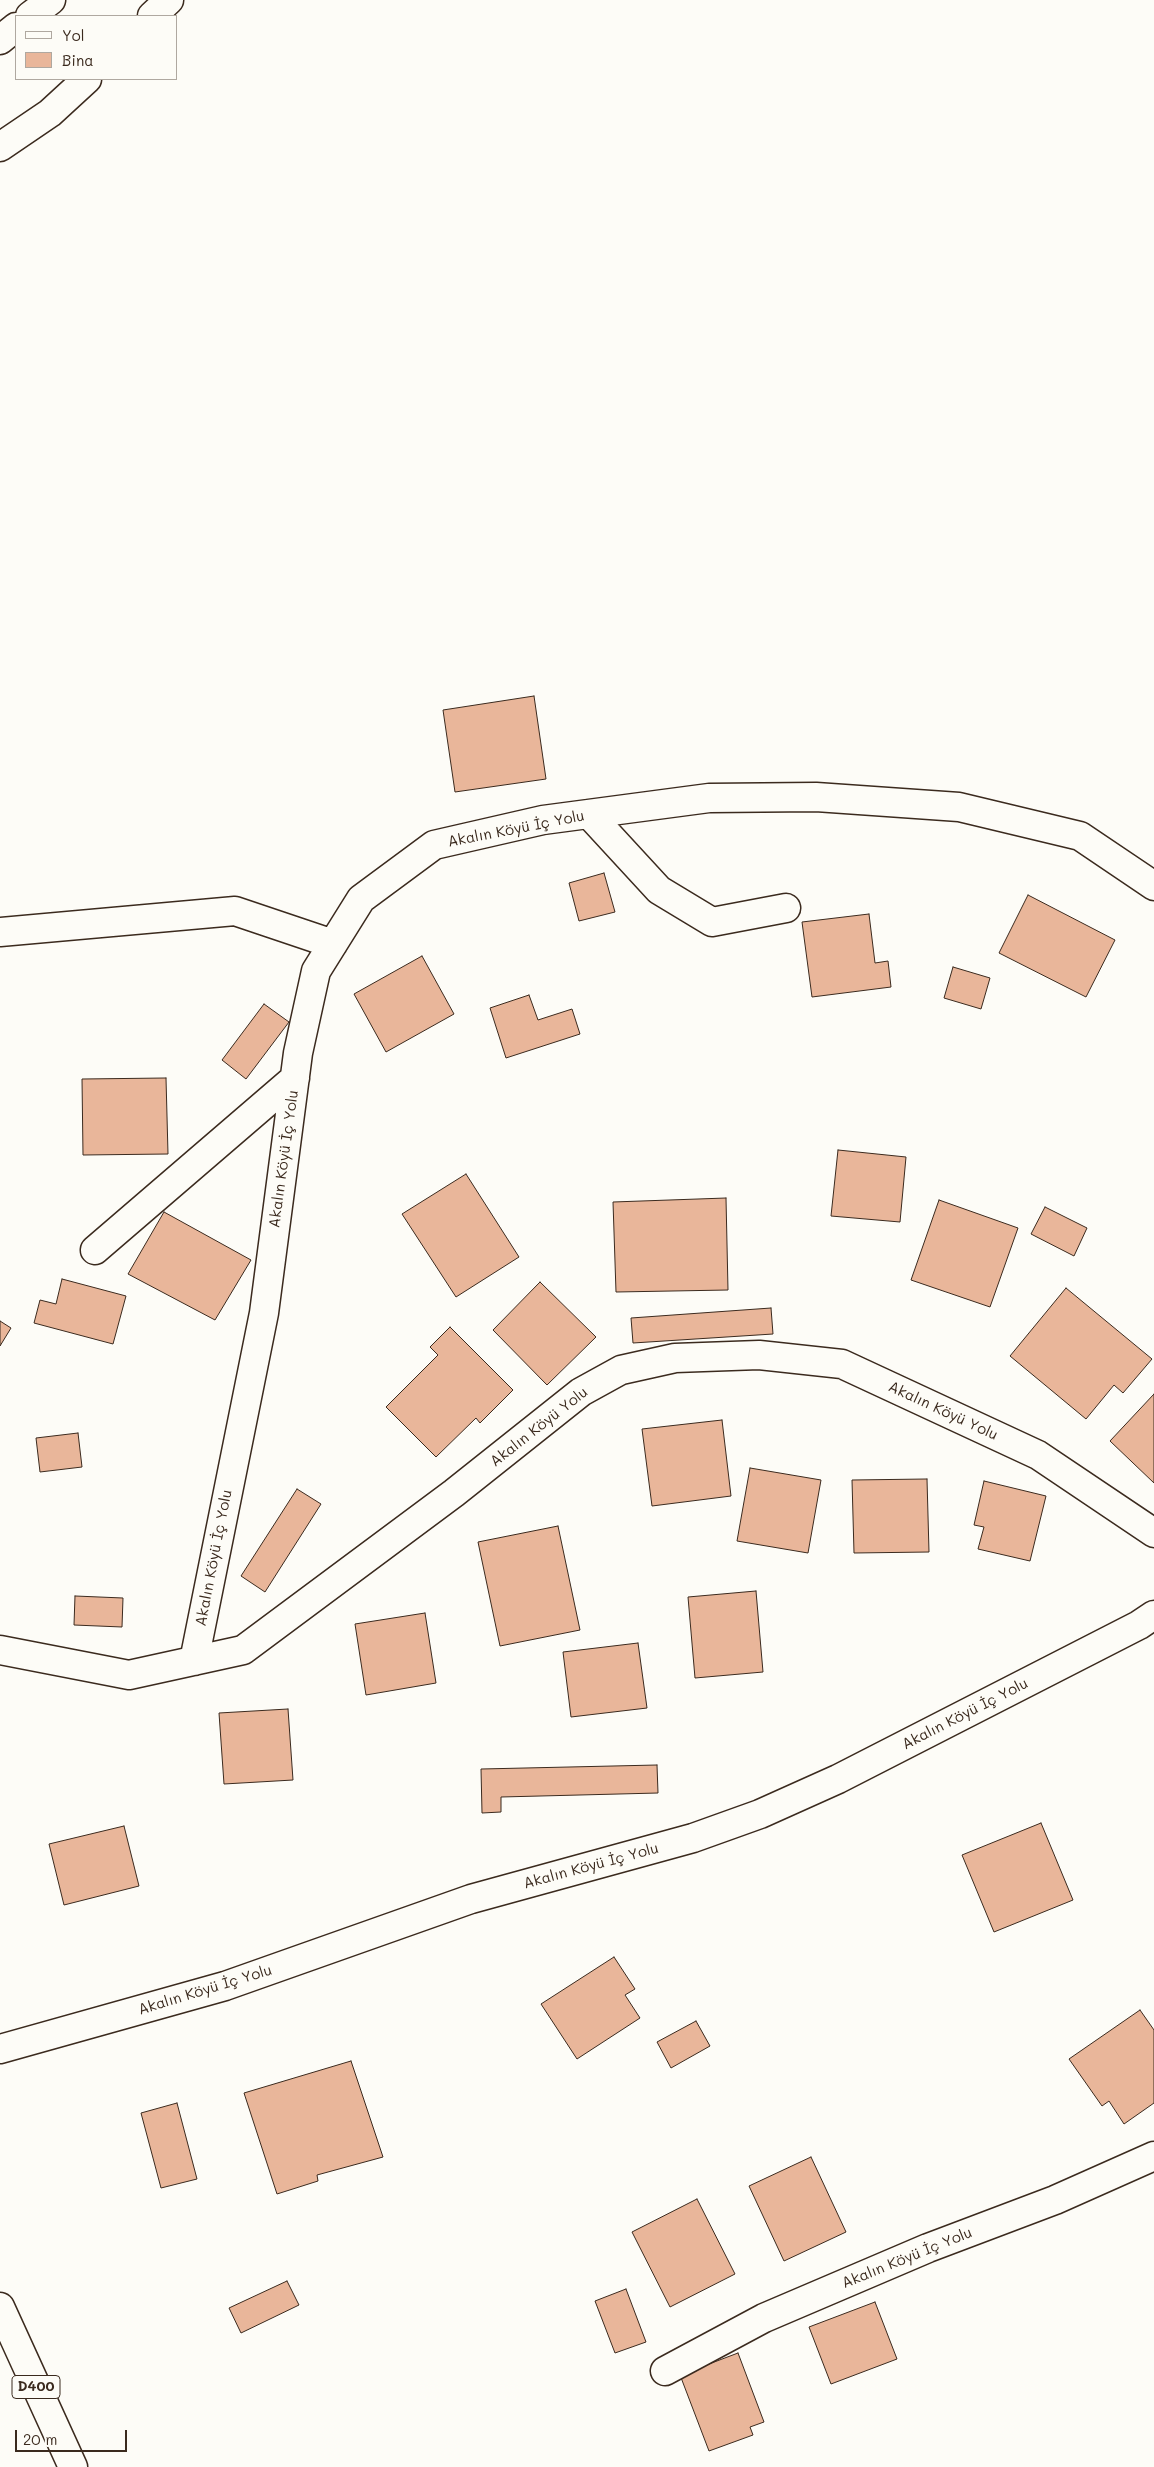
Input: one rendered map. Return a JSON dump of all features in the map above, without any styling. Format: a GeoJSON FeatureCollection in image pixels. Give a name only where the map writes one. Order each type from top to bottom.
{"type":"FeatureCollection","features":[{"type":"Feature","properties":{"kind":"main road"},"geometry":{"type":"LineString","coordinates":[[31,15],[50,0]]}},
{"type":"Feature","properties":{"kind":"main road"},"geometry":{"type":"LineString","coordinates":[[153,15],[169,0]]}},
{"type":"Feature","properties":{"kind":"main road"},"geometry":{"type":"LineString","coordinates":[[0,40],[15,28]]}},
{"type":"Feature","properties":{"kind":"main road"},"geometry":{"type":"LineString","coordinates":[[0,147],[50,113],[86,80]]}},
{"type":"Feature","properties":{"kind":"main road","name":"Akalın Köyü İç Yolu"},"geometry":{"type":"LineString","coordinates":[[194,1661],[264,1313],[295,1078],[316,971],[361,899],[434,845],[544,820],[709,798],[816,797],[959,807],[1080,836],[1154,886]]}},
{"type":"Feature","properties":{"kind":"main road"},"geometry":{"type":"LineString","coordinates":[[589,814],[659,890],[712,922],[786,908]]}},
{"type":"Feature","properties":{"kind":"main road"},"geometry":{"type":"LineString","coordinates":[[0,932],[235,911],[333,944]]}},
{"type":"Feature","properties":{"kind":"main road"},"geometry":{"type":"LineString","coordinates":[[95,1250],[295,1078]]}},
{"type":"Feature","properties":{"kind":"main road","name":"Akalın Köyü Yolu"},"geometry":{"type":"LineString","coordinates":[[0,1650],[129,1675],[243,1650],[454,1493],[580,1392],[622,1370],[675,1358],[759,1355],[842,1364],[1038,1455],[1154,1533]]}},
{"type":"Feature","properties":{"kind":"main road","name":"Akalın Köyü İç Yolu"},"geometry":{"type":"LineString","coordinates":[[0,2049],[225,1986],[471,1900],[693,1838],[760,1814],[838,1779],[1154,1615]]}},
{"type":"Feature","properties":{"kind":"main road","name":"Akalın Köyü İç Yolu"},"geometry":{"type":"LineString","coordinates":[[665,2371],[764,2318],[928,2248],[1055,2200],[1154,2156]]}},
{"type":"Feature","properties":{"kind":"main road","name":"D400"},"geometry":{"type":"LineString","coordinates":[[0,2306],[72,2467]]}},
{"type":"Feature","properties":{"kind":"building"},"geometry":{"type":"Polygon","coordinates":[[[534,696],[546,779],[455,792],[443,710],[534,696]]]}},
{"type":"Feature","properties":{"kind":"building"},"geometry":{"type":"Polygon","coordinates":[[[604,873],[615,912],[579,921],[569,883],[604,873]]]}},
{"type":"Feature","properties":{"kind":"building"},"geometry":{"type":"Polygon","coordinates":[[[1028,895],[1115,940],[1086,997],[999,953],[1028,895]]]}},
{"type":"Feature","properties":{"kind":"building"},"geometry":{"type":"Polygon","coordinates":[[[869,914],[875,963],[888,961],[891,987],[812,997],[802,922],[869,914]]]}},
{"type":"Feature","properties":{"kind":"building"},"geometry":{"type":"Polygon","coordinates":[[[422,956],[454,1014],[386,1052],[354,994],[422,956]]]}},
{"type":"Feature","properties":{"kind":"building"},"geometry":{"type":"Polygon","coordinates":[[[953,967],[990,978],[981,1009],[944,998],[953,967]]]}},
{"type":"Feature","properties":{"kind":"building"},"geometry":{"type":"Polygon","coordinates":[[[529,995],[538,1020],[572,1009],[580,1034],[506,1058],[490,1008],[529,995]]]}},
{"type":"Feature","properties":{"kind":"building"},"geometry":{"type":"Polygon","coordinates":[[[264,1004],[289,1022],[246,1079],[222,1060],[264,1004]]]}},
{"type":"Feature","properties":{"kind":"building"},"geometry":{"type":"Polygon","coordinates":[[[166,1078],[168,1154],[83,1155],[82,1079],[166,1078]]]}},
{"type":"Feature","properties":{"kind":"building"},"geometry":{"type":"Polygon","coordinates":[[[838,1150],[906,1157],[900,1222],[831,1216],[838,1150]]]}},
{"type":"Feature","properties":{"kind":"building"},"geometry":{"type":"Polygon","coordinates":[[[466,1174],[519,1257],[456,1297],[402,1214],[466,1174]]]}},
{"type":"Feature","properties":{"kind":"building"},"geometry":{"type":"Polygon","coordinates":[[[726,1198],[728,1290],[616,1292],[613,1202],[726,1198]]]}},
{"type":"Feature","properties":{"kind":"building"},"geometry":{"type":"Polygon","coordinates":[[[939,1200],[1018,1228],[990,1307],[911,1280],[939,1200]]]}},
{"type":"Feature","properties":{"kind":"building"},"geometry":{"type":"Polygon","coordinates":[[[1045,1207],[1087,1228],[1074,1256],[1031,1234],[1045,1207]]]}},
{"type":"Feature","properties":{"kind":"building"},"geometry":{"type":"Polygon","coordinates":[[[164,1212],[251,1260],[215,1320],[128,1274],[164,1212]]]}},
{"type":"Feature","properties":{"kind":"building"},"geometry":{"type":"Polygon","coordinates":[[[62,1279],[126,1296],[113,1344],[34,1323],[40,1300],[56,1304],[62,1279]]]}},
{"type":"Feature","properties":{"kind":"building"},"geometry":{"type":"Polygon","coordinates":[[[540,1282],[596,1337],[547,1385],[493,1330],[540,1282]]]}},
{"type":"Feature","properties":{"kind":"building"},"geometry":{"type":"Polygon","coordinates":[[[1066,1288],[1152,1359],[1123,1393],[1114,1385],[1086,1419],[1010,1356],[1066,1288]]]}},
{"type":"Feature","properties":{"kind":"building"},"geometry":{"type":"Polygon","coordinates":[[[771,1308],[773,1334],[633,1343],[631,1318],[771,1308]]]}},
{"type":"Feature","properties":{"kind":"building"},"geometry":{"type":"Polygon","coordinates":[[[0,1321],[11,1328],[0,1346],[0,1321]]]}},
{"type":"Feature","properties":{"kind":"building"},"geometry":{"type":"Polygon","coordinates":[[[450,1327],[513,1390],[480,1423],[476,1418],[436,1457],[386,1407],[438,1355],[430,1347],[450,1327]]]}},
{"type":"Feature","properties":{"kind":"building"},"geometry":{"type":"Polygon","coordinates":[[[1154,1394],[1154,1483],[1110,1441],[1154,1394]]]}},
{"type":"Feature","properties":{"kind":"building"},"geometry":{"type":"Polygon","coordinates":[[[722,1420],[731,1496],[652,1506],[642,1429],[722,1420]]]}},
{"type":"Feature","properties":{"kind":"building"},"geometry":{"type":"Polygon","coordinates":[[[78,1433],[82,1467],[40,1472],[36,1438],[78,1433]]]}},
{"type":"Feature","properties":{"kind":"building"},"geometry":{"type":"Polygon","coordinates":[[[750,1468],[821,1480],[808,1553],[737,1541],[750,1468]]]}},
{"type":"Feature","properties":{"kind":"building"},"geometry":{"type":"Polygon","coordinates":[[[927,1479],[929,1552],[854,1553],[852,1480],[927,1479]]]}},
{"type":"Feature","properties":{"kind":"building"},"geometry":{"type":"Polygon","coordinates":[[[984,1481],[1046,1496],[1030,1561],[978,1549],[984,1527],[974,1525],[984,1481]]]}},
{"type":"Feature","properties":{"kind":"building"},"geometry":{"type":"Polygon","coordinates":[[[297,1489],[321,1504],[265,1592],[241,1576],[297,1489]]]}},
{"type":"Feature","properties":{"kind":"building"},"geometry":{"type":"Polygon","coordinates":[[[558,1526],[580,1630],[500,1646],[478,1542],[558,1526]]]}},
{"type":"Feature","properties":{"kind":"building"},"geometry":{"type":"Polygon","coordinates":[[[756,1591],[763,1672],[695,1678],[688,1597],[756,1591]]]}},
{"type":"Feature","properties":{"kind":"building"},"geometry":{"type":"Polygon","coordinates":[[[75,1596],[123,1598],[122,1627],[74,1625],[75,1596]]]}},
{"type":"Feature","properties":{"kind":"building"},"geometry":{"type":"Polygon","coordinates":[[[425,1613],[436,1683],[366,1695],[355,1624],[425,1613]]]}},
{"type":"Feature","properties":{"kind":"building"},"geometry":{"type":"Polygon","coordinates":[[[638,1643],[647,1708],[571,1717],[563,1652],[638,1643]]]}},
{"type":"Feature","properties":{"kind":"building"},"geometry":{"type":"Polygon","coordinates":[[[288,1709],[293,1780],[224,1784],[219,1713],[288,1709]]]}},
{"type":"Feature","properties":{"kind":"building"},"geometry":{"type":"Polygon","coordinates":[[[657,1765],[658,1793],[501,1797],[501,1812],[482,1813],[481,1769],[657,1765]]]}},
{"type":"Feature","properties":{"kind":"building"},"geometry":{"type":"Polygon","coordinates":[[[1041,1823],[1073,1900],[994,1932],[962,1855],[1041,1823]]]}},
{"type":"Feature","properties":{"kind":"building"},"geometry":{"type":"Polygon","coordinates":[[[124,1826],[139,1886],[64,1905],[49,1844],[124,1826]]]}},
{"type":"Feature","properties":{"kind":"building"},"geometry":{"type":"Polygon","coordinates":[[[614,1957],[635,1989],[625,1995],[640,2018],[577,2059],[541,2004],[614,1957]]]}},
{"type":"Feature","properties":{"kind":"building"},"geometry":{"type":"Polygon","coordinates":[[[1140,2010],[1154,2030],[1154,2103],[1124,2124],[1109,2101],[1102,2106],[1069,2059],[1140,2010]]]}},
{"type":"Feature","properties":{"kind":"building"},"geometry":{"type":"Polygon","coordinates":[[[696,2021],[710,2046],[671,2068],[657,2042],[696,2021]]]}},
{"type":"Feature","properties":{"kind":"building"},"geometry":{"type":"Polygon","coordinates":[[[351,2061],[383,2157],[317,2175],[318,2181],[277,2194],[244,2093],[351,2061]]]}},
{"type":"Feature","properties":{"kind":"building"},"geometry":{"type":"Polygon","coordinates":[[[177,2103],[197,2179],[161,2188],[141,2113],[177,2103]]]}},
{"type":"Feature","properties":{"kind":"building"},"geometry":{"type":"Polygon","coordinates":[[[811,2157],[846,2232],[784,2261],[749,2186],[811,2157]]]}},
{"type":"Feature","properties":{"kind":"building"},"geometry":{"type":"Polygon","coordinates":[[[697,2199],[735,2274],[670,2307],[632,2232],[697,2199]]]}},
{"type":"Feature","properties":{"kind":"building"},"geometry":{"type":"Polygon","coordinates":[[[287,2281],[299,2305],[241,2333],[229,2308],[287,2281]]]}},
{"type":"Feature","properties":{"kind":"building"},"geometry":{"type":"Polygon","coordinates":[[[626,2289],[646,2342],[615,2353],[595,2301],[626,2289]]]}},
{"type":"Feature","properties":{"kind":"building"},"geometry":{"type":"Polygon","coordinates":[[[875,2302],[897,2359],[831,2384],[809,2327],[875,2302]]]}},
{"type":"Feature","properties":{"kind":"building"},"geometry":{"type":"Polygon","coordinates":[[[738,2353],[764,2422],[750,2427],[753,2435],[709,2451],[680,2375],[738,2353]]]}}]}
